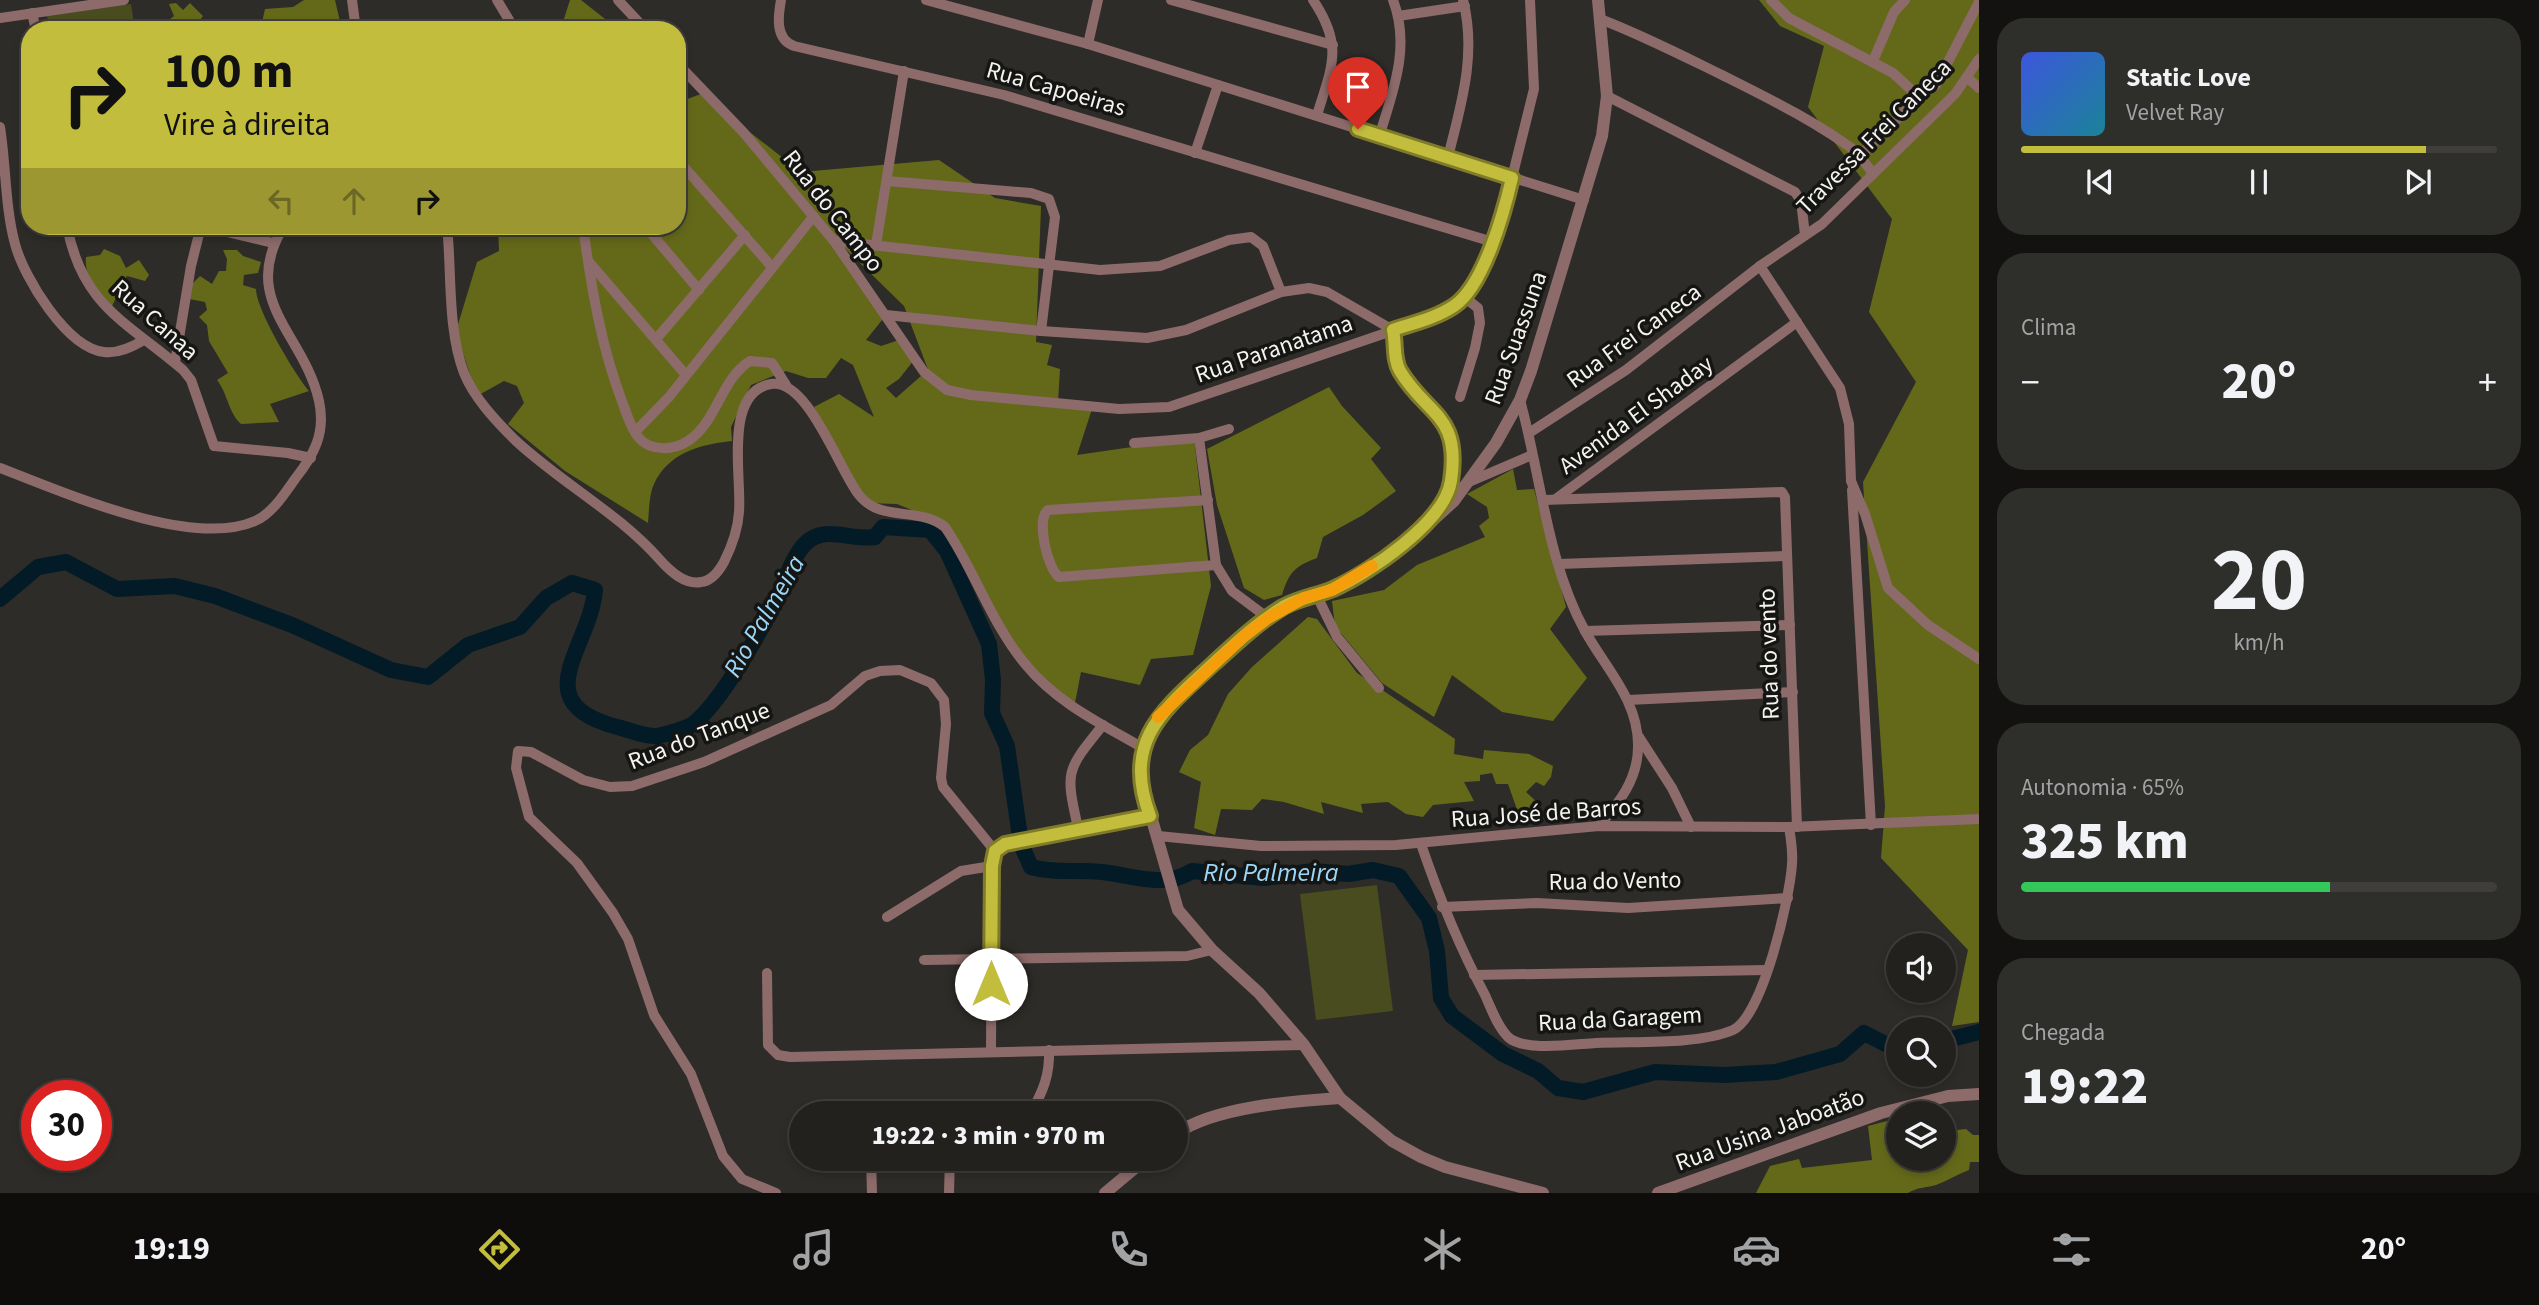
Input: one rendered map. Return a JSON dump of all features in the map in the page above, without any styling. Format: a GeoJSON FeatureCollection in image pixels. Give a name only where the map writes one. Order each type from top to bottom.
{"type":"FeatureCollection","features":[{"type":"Feature","properties":{"kind":"street"},"geometry":{"type":"LineString","coordinates":[[0,18],[124,0]]}},
{"type":"Feature","properties":{"kind":"street"},"geometry":{"type":"LineString","coordinates":[[352,0],[355,21]]}},
{"type":"Feature","properties":{"kind":"street"},"geometry":{"type":"LineString","coordinates":[[498,0],[510,21]]}},
{"type":"Feature","properties":{"kind":"street"},"geometry":{"type":"LineString","coordinates":[[618,0],[638,21]]}},
{"type":"Feature","properties":{"kind":"street","name":"Rua Capoeiras"},"geometry":{"type":"LineString","coordinates":[[781,0],[780,36],[794,46],[1004,95],[1493,242]]}},
{"type":"Feature","properties":{"kind":"street"},"geometry":{"type":"LineString","coordinates":[[926,0],[1088,44],[1584,200]]}},
{"type":"Feature","properties":{"kind":"street"},"geometry":{"type":"LineString","coordinates":[[1088,44],[1098,0]]}},
{"type":"Feature","properties":{"kind":"street"},"geometry":{"type":"LineString","coordinates":[[1171,0],[1333,45]]}},
{"type":"Feature","properties":{"kind":"street"},"geometry":{"type":"LineString","coordinates":[[1313,0],[1326,19],[1333,45],[1331,71],[1317,115]]}},
{"type":"Feature","properties":{"kind":"street"},"geometry":{"type":"LineString","coordinates":[[1379,136],[1400,67],[1398,16],[1393,0]]}},
{"type":"Feature","properties":{"kind":"street"},"geometry":{"type":"LineString","coordinates":[[1460,397],[1480,323],[1478,308],[1464,297],[1493,242],[1534,89],[1530,0]]}},
{"type":"Feature","properties":{"kind":"street","name":"Rua Suassuna"},"geometry":{"type":"LineString","coordinates":[[1212,950],[1178,910],[1150,816],[1140,778],[1143,748],[1152,725],[1164,709],[1283,607],[1349,580],[1426,529],[1469,482],[1496,443],[1520,400],[1602,136],[1607,96],[1598,0]]}},
{"type":"Feature","properties":{"kind":"street"},"geometry":{"type":"LineString","coordinates":[[1771,0],[1789,18],[1893,73],[1919,97]]}},
{"type":"Feature","properties":{"kind":"street"},"geometry":{"type":"LineString","coordinates":[[1873,61],[1894,12],[1905,0]]}},
{"type":"Feature","properties":{"kind":"street"},"geometry":{"type":"LineString","coordinates":[[1862,156],[1940,79],[1979,2]]}},
{"type":"Feature","properties":{"kind":"street"},"geometry":{"type":"LineString","coordinates":[[1398,16],[1464,3],[1469,35],[1468,72],[1448,157]]}},
{"type":"Feature","properties":{"kind":"street"},"geometry":{"type":"LineString","coordinates":[[32,13],[34,21]]}},
{"type":"Feature","properties":{"kind":"street"},"geometry":{"type":"LineString","coordinates":[[1600,19],[1657,41],[1833,134],[1862,156],[1872,172]]}},
{"type":"Feature","properties":{"kind":"street","name":"Travessa Frei Caneca"},"geometry":{"type":"LineString","coordinates":[[1760,266],[1822,224],[1872,172],[1955,94],[1979,59]]}},
{"type":"Feature","properties":{"kind":"street"},"geometry":{"type":"LineString","coordinates":[[876,245],[904,71]]}},
{"type":"Feature","properties":{"kind":"street","name":"Rua do Campo"},"geometry":{"type":"LineString","coordinates":[[686,72],[744,133],[834,241],[914,360],[932,380],[947,390]]}},
{"type":"Feature","properties":{"kind":"street"},"geometry":{"type":"LineString","coordinates":[[1968,78],[1979,88]]}},
{"type":"Feature","properties":{"kind":"street"},"geometry":{"type":"LineString","coordinates":[[1195,153],[1217,85]]}},
{"type":"Feature","properties":{"kind":"street"},"geometry":{"type":"LineString","coordinates":[[1607,96],[1795,192],[1801,201],[1805,235]]}},
{"type":"Feature","properties":{"kind":"street"},"geometry":{"type":"LineString","coordinates":[[0,127],[15,243],[24,269],[42,296],[69,332],[87,347],[116,352],[144,340]]}},
{"type":"Feature","properties":{"kind":"street"},"geometry":{"type":"LineString","coordinates":[[686,169],[772,267]]}},
{"type":"Feature","properties":{"kind":"street"},"geometry":{"type":"LineString","coordinates":[[887,181],[1031,193],[1049,199],[1055,217],[1041,331]]}},
{"type":"Feature","properties":{"kind":"street"},"geometry":{"type":"LineString","coordinates":[[635,432],[662,405],[685,373],[813,218]]}},
{"type":"Feature","properties":{"kind":"street","name":"Rua Canaa"},"geometry":{"type":"LineString","coordinates":[[73,235],[89,287],[115,316],[175,362],[191,380],[214,446],[288,453],[311,458]]}},
{"type":"Feature","properties":{"kind":"street"},"geometry":{"type":"LineString","coordinates":[[175,362],[199,235]]}},
{"type":"Feature","properties":{"kind":"street"},"geometry":{"type":"LineString","coordinates":[[240,235],[274,243]]}},
{"type":"Feature","properties":{"kind":"street"},"geometry":{"type":"LineString","coordinates":[[0,468],[112,509],[173,525],[217,528],[258,520],[283,495],[311,458],[318,441],[321,415],[314,385],[270,298],[266,279],[274,243],[279,235]]}},
{"type":"Feature","properties":{"kind":"street"},"geometry":{"type":"LineString","coordinates":[[448,235],[458,355],[477,396],[515,440],[628,527],[668,569],[687,582],[706,581],[720,568],[727,555],[739,515],[738,440],[741,414],[747,400],[762,386],[773,383],[786,385]]}},
{"type":"Feature","properties":{"kind":"street"},"geometry":{"type":"LineString","coordinates":[[584,235],[611,370],[635,432],[647,445],[663,449],[689,440],[712,414],[730,379],[750,361],[772,363],[786,385],[814,416],[859,495],[878,511],[936,519],[945,527],[1025,665],[1053,693],[1143,748]]}},
{"type":"Feature","properties":{"kind":"street"},"geometry":{"type":"LineString","coordinates":[[653,235],[699,290]]}},
{"type":"Feature","properties":{"kind":"street"},"geometry":{"type":"LineString","coordinates":[[657,338],[745,235]]}},
{"type":"Feature","properties":{"kind":"street"},"geometry":{"type":"LineString","coordinates":[[834,241],[1100,270],[1160,266],[1229,240],[1251,237],[1263,246],[1281,292]]}},
{"type":"Feature","properties":{"kind":"street"},"geometry":{"type":"LineString","coordinates":[[588,261],[685,373]]}},
{"type":"Feature","properties":{"kind":"street"},"geometry":{"type":"LineString","coordinates":[[1760,266],[1840,388],[1845,403],[1871,825]]}},
{"type":"Feature","properties":{"kind":"street","name":"Rua Frei Caneca"},"geometry":{"type":"LineString","coordinates":[[1529,433],[1626,370],[1760,266]]}},
{"type":"Feature","properties":{"kind":"street"},"geometry":{"type":"LineString","coordinates":[[886,315],[1126,338],[1163,336],[1186,330],[1281,292],[1309,288],[1327,292],[1393,330],[1399,369],[1441,417],[1450,440],[1449,490],[1409,542]]}},
{"type":"Feature","properties":{"kind":"street","name":"Rua Paranatama"},"geometry":{"type":"LineString","coordinates":[[947,390],[1119,408],[1169,407],[1444,311],[1464,297]]}},
{"type":"Feature","properties":{"kind":"street","name":"Avenida El Shaday"},"geometry":{"type":"LineString","coordinates":[[1557,498],[1797,322]]}},
{"type":"Feature","properties":{"kind":"street"},"geometry":{"type":"LineString","coordinates":[[1520,400],[1559,564],[1585,631],[1628,700],[1637,735],[1632,780],[1623,797],[1598,826]]}},
{"type":"Feature","properties":{"kind":"street"},"geometry":{"type":"LineString","coordinates":[[1134,443],[1199,438],[1229,429]]}},
{"type":"Feature","properties":{"kind":"street"},"geometry":{"type":"LineString","coordinates":[[1199,438],[1216,565],[1232,591],[1268,618]]}},
{"type":"Feature","properties":{"kind":"street"},"geometry":{"type":"LineString","coordinates":[[1469,482],[1532,455]]}},
{"type":"Feature","properties":{"kind":"street"},"geometry":{"type":"LineString","coordinates":[[1851,481],[1866,514],[1888,587],[1928,625],[1979,659]]}},
{"type":"Feature","properties":{"kind":"street","name":"Rua do vento"},"geometry":{"type":"LineString","coordinates":[[1557,498],[1782,492],[1785,497],[1785,556],[1793,692],[1793,827]]}},
{"type":"Feature","properties":{"kind":"street"},"geometry":{"type":"LineString","coordinates":[[1544,500],[1557,498]]}},
{"type":"Feature","properties":{"kind":"street"},"geometry":{"type":"LineString","coordinates":[[1208,500],[1048,510],[1042,520],[1048,563],[1059,577],[1216,565]]}},
{"type":"Feature","properties":{"kind":"street"},"geometry":{"type":"LineString","coordinates":[[1559,564],[1785,556]]}},
{"type":"Feature","properties":{"kind":"street"},"geometry":{"type":"LineString","coordinates":[[1316,594],[1337,637],[1379,688]]}},
{"type":"Feature","properties":{"kind":"street"},"geometry":{"type":"LineString","coordinates":[[1585,631],[1790,625]]}},
{"type":"Feature","properties":{"kind":"street","name":"Rua do Tanque"},"geometry":{"type":"LineString","coordinates":[[776,1193],[742,1180],[723,1156],[691,1074],[654,1015],[628,939],[613,913],[576,863],[529,817],[516,768],[518,751],[531,752],[583,780],[610,786],[632,786],[704,762],[831,705],[864,676],[888,669],[900,670],[930,683],[944,700],[946,724],[941,764],[943,787],[995,851]]}},
{"type":"Feature","properties":{"kind":"street","name":"Rua do Vento"},"geometry":{"type":"LineString","coordinates":[[1628,700],[1793,692]]}},
{"type":"Feature","properties":{"kind":"street"},"geometry":{"type":"LineString","coordinates":[[1078,828],[1069,776],[1074,761],[1103,725]]}},
{"type":"Feature","properties":{"kind":"street"},"geometry":{"type":"LineString","coordinates":[[1637,735],[1672,788],[1691,827]]}},
{"type":"Feature","properties":{"kind":"street"},"geometry":{"type":"LineString","coordinates":[[991,1051],[992,866],[995,851],[1005,844],[1150,816]]}},
{"type":"Feature","properties":{"kind":"street","name":"Rua José de Barros"},"geometry":{"type":"LineString","coordinates":[[1158,836],[1261,846],[1422,844],[1598,826],[1793,827],[1979,819]]}},
{"type":"Feature","properties":{"kind":"street"},"geometry":{"type":"LineString","coordinates":[[1474,975],[1767,970],[1788,898],[1793,861],[1793,827]]}},
{"type":"Feature","properties":{"kind":"street","name":"Rua da Garagem"},"geometry":{"type":"LineString","coordinates":[[1422,844],[1442,907],[1474,975],[1508,1037],[1529,1045],[1697,1037],[1736,1029],[1751,1012],[1767,970]]}},
{"type":"Feature","properties":{"kind":"street"},"geometry":{"type":"LineString","coordinates":[[887,917],[961,871],[992,866]]}},
{"type":"Feature","properties":{"kind":"street","name":"Rua do Vento"},"geometry":{"type":"LineString","coordinates":[[1442,907],[1537,903],[1628,908],[1788,898]]}},
{"type":"Feature","properties":{"kind":"street"},"geometry":{"type":"LineString","coordinates":[[924,960],[1187,956],[1212,950],[1259,993],[1304,1045],[1340,1098],[1392,1141],[1445,1167],[1543,1193]]}},
{"type":"Feature","properties":{"kind":"street"},"geometry":{"type":"LineString","coordinates":[[767,972],[768,1045],[778,1055],[790,1057],[1304,1045]]}},
{"type":"Feature","properties":{"kind":"street"},"geometry":{"type":"LineString","coordinates":[[1037,1101],[1046,1082],[1049,1050]]}},
{"type":"Feature","properties":{"kind":"street","name":"Rua Usina Jaboatão"},"geometry":{"type":"LineString","coordinates":[[1658,1193],[1881,1113],[1948,1096],[1979,1094]]}},
{"type":"Feature","properties":{"kind":"street"},"geometry":{"type":"LineString","coordinates":[[1188,1127],[1237,1112],[1340,1098]]}},
{"type":"Feature","properties":{"kind":"street"},"geometry":{"type":"LineString","coordinates":[[871,1171],[872,1193]]}},
{"type":"Feature","properties":{"kind":"street"},"geometry":{"type":"LineString","coordinates":[[949,1193],[950,1171]]}},
{"type":"Feature","properties":{"kind":"street"},"geometry":{"type":"LineString","coordinates":[[1105,1193],[1131,1171]]}},
{"type":"Feature","properties":{"kind":"green space"},"geometry":{"type":"Polygon","coordinates":[[[304,0],[335,0],[340,21],[262,21],[265,9],[293,7],[304,0]]]}},
{"type":"Feature","properties":{"kind":"green space"},"geometry":{"type":"Polygon","coordinates":[[[570,0],[581,0],[608,21],[563,21],[570,0]]]}},
{"type":"Feature","properties":{"kind":"green space"},"geometry":{"type":"Polygon","coordinates":[[[1759,0],[1979,0],[1979,1022],[1956,1025],[1954,1017],[1968,950],[1956,937],[1956,933],[1952,933],[1881,858],[1885,806],[1863,482],[1916,382],[1869,312],[1892,219],[1808,107],[1824,46],[1780,26],[1759,0]]]}},
{"type":"Feature","properties":{"kind":"green space"},"geometry":{"type":"Polygon","coordinates":[[[176,3],[183,10],[190,3],[203,16],[199,21],[168,21],[174,16],[169,4],[176,3]]]}},
{"type":"Feature","properties":{"kind":"green space"},"geometry":{"type":"Polygon","coordinates":[[[131,4],[134,21],[48,21],[47,16],[131,4]]]}},
{"type":"Feature","properties":{"kind":"green space"},"geometry":{"type":"Polygon","coordinates":[[[701,94],[801,172],[939,160],[995,198],[1041,206],[1036,342],[1052,345],[1047,365],[1060,369],[1058,402],[1093,406],[1077,455],[1194,438],[1211,586],[1193,655],[1151,659],[1140,685],[1081,672],[1074,708],[1028,668],[936,520],[897,504],[867,503],[814,407],[839,394],[874,417],[853,365],[841,358],[826,378],[808,378],[786,371],[751,385],[731,427],[732,441],[687,452],[660,473],[651,493],[648,523],[565,471],[508,424],[524,403],[517,386],[504,381],[477,396],[456,331],[477,262],[499,251],[498,235],[686,235],[686,100],[701,94]],[[822,226],[886,315],[866,340],[881,346],[899,340],[914,360],[899,379],[886,388],[896,398],[921,376],[932,380],[904,306],[822,226]]]}},
{"type":"Feature","properties":{"kind":"green space"},"geometry":{"type":"Polygon","coordinates":[[[104,249],[120,256],[126,268],[139,260],[149,275],[145,281],[127,276],[112,306],[93,284],[86,264],[86,257],[100,255],[104,249]]]}},
{"type":"Feature","properties":{"kind":"green space"},"geometry":{"type":"Polygon","coordinates":[[[223,250],[237,250],[243,256],[261,262],[258,273],[244,275],[243,285],[256,289],[269,325],[309,391],[270,404],[279,422],[241,424],[237,419],[217,380],[228,373],[209,341],[207,325],[199,317],[207,310],[205,302],[189,299],[191,285],[200,276],[212,284],[219,271],[226,271],[227,259],[223,250]]]}},
{"type":"Feature","properties":{"kind":"green space"},"geometry":{"type":"Polygon","coordinates":[[[1329,387],[1342,406],[1381,448],[1371,459],[1396,491],[1363,515],[1323,537],[1317,558],[1294,571],[1282,595],[1264,600],[1244,588],[1217,505],[1207,449],[1329,387]]]}},
{"type":"Feature","properties":{"kind":"green space"},"geometry":{"type":"Polygon","coordinates":[[[1513,469],[1517,490],[1534,489],[1566,607],[1550,629],[1587,678],[1553,721],[1502,712],[1452,675],[1434,717],[1382,683],[1335,626],[1332,601],[1384,590],[1417,565],[1485,537],[1479,526],[1489,518],[1487,507],[1467,494],[1513,469]]]}},
{"type":"Feature","properties":{"kind":"green space"},"geometry":{"type":"Polygon","coordinates":[[[1308,617],[1317,619],[1357,673],[1455,739],[1454,754],[1483,759],[1484,750],[1529,754],[1553,766],[1551,777],[1544,786],[1536,782],[1526,792],[1538,803],[1519,815],[1508,784],[1496,784],[1492,773],[1480,775],[1480,781],[1464,782],[1474,801],[1433,805],[1423,817],[1406,814],[1388,802],[1361,804],[1363,813],[1321,802],[1324,814],[1284,802],[1262,799],[1252,810],[1221,809],[1215,835],[1194,828],[1201,782],[1179,772],[1190,750],[1208,735],[1228,694],[1252,667],[1308,617]]]}},
{"type":"Feature","properties":{"kind":"green space"},"geometry":{"type":"Polygon","coordinates":[[[1377,885],[1393,1011],[1316,1020],[1300,894],[1377,885]]]}},
{"type":"Feature","properties":{"kind":"green space"},"geometry":{"type":"Polygon","coordinates":[[[1886,1121],[1886,1171],[1956,1171],[1956,1129],[1966,1129],[1973,1135],[1979,1135],[1979,1162],[1970,1162],[1969,1170],[1940,1183],[1908,1193],[1756,1193],[1770,1166],[1799,1159],[1802,1168],[1872,1160],[1868,1126],[1886,1121]]]}},
{"type":"Feature","properties":{"kind":"waterway","name":"Rio Palmeira"},"geometry":{"type":"LineString","coordinates":[[0,599],[38,567],[66,562],[117,589],[175,586],[215,596],[292,625],[391,670],[428,677],[468,645],[520,627],[546,598],[572,583],[595,590],[591,612],[569,672],[568,689],[574,705],[591,718],[639,734],[657,736],[693,724],[716,700],[762,627],[796,555],[812,538],[829,534],[875,537],[883,527],[930,530],[947,551],[989,644],[993,680],[992,713],[1007,746],[1021,844],[1031,867],[1102,872],[1159,880],[1171,879],[1192,871],[1264,878],[1313,871],[1348,874],[1373,870],[1399,876],[1429,918],[1437,951],[1441,998],[1452,1016],[1503,1054],[1538,1071],[1558,1088],[1583,1092],[1655,1072],[1724,1075],[1776,1072],[1840,1054],[1864,1033],[1886,1044]]}},
{"type":"Feature","properties":{"kind":"waterway","name":"Rio Palmeira"},"geometry":{"type":"LineString","coordinates":[[1956,1038],[1979,1032]]}},
{"type":"Feature","properties":{"kind":"slow traffic"},"geometry":{"type":"LineString","coordinates":[[1158,717],[1243,637],[1283,607],[1332,590],[1372,566]]}},
{"type":"Feature","properties":{"kind":"route"},"geometry":{"type":"LineString","coordinates":[[991,984],[992,866],[995,851],[1005,844],[1150,816],[1141,790],[1140,765],[1152,725],[1164,709],[1243,637],[1283,607],[1332,590],[1409,542],[1447,495],[1451,473],[1447,427],[1399,369],[1393,330],[1430,318],[1456,305],[1464,297],[1493,242],[1512,178],[1358,129]]}}]}
